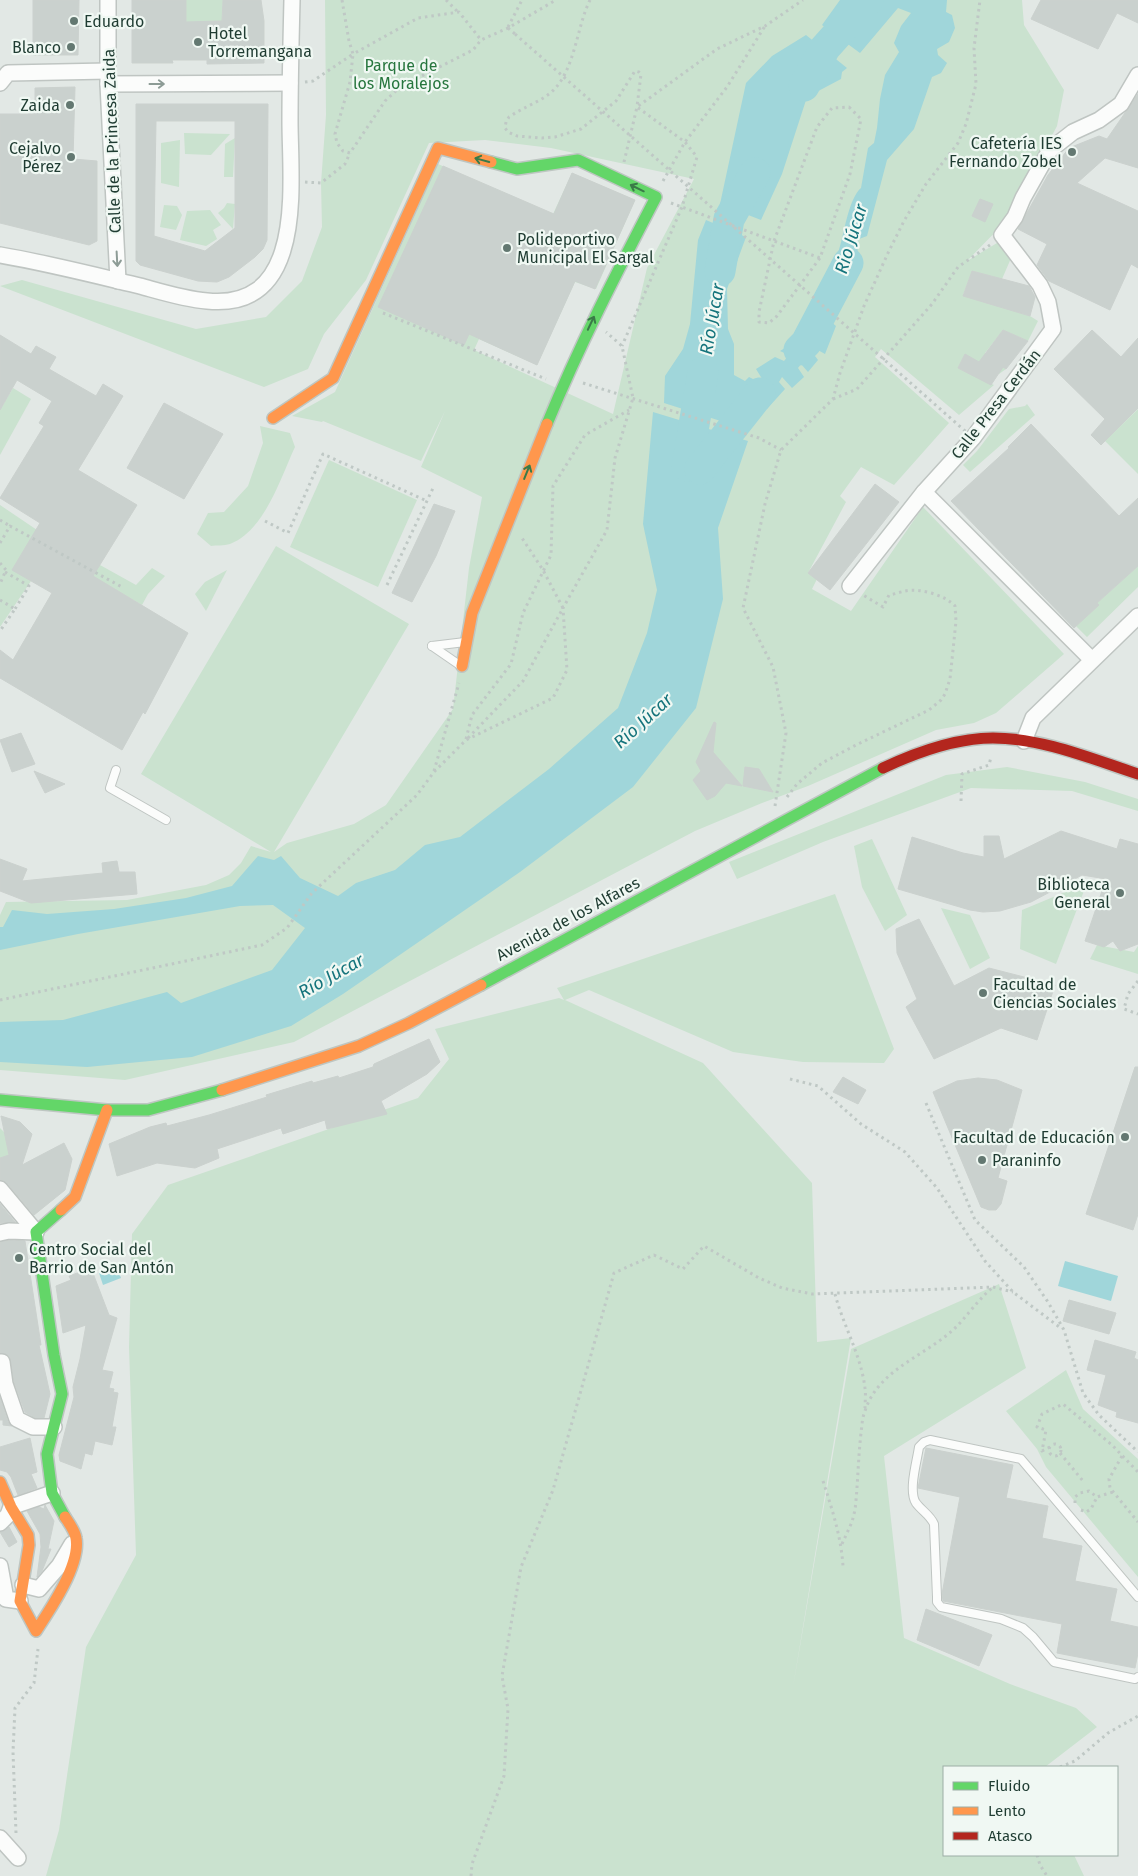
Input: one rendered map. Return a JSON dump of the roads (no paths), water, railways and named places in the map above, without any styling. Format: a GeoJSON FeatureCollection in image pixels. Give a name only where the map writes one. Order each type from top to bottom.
{"type":"FeatureCollection","features":[{"type":"Feature","properties":{"kind":"street","name":"Calle de la Princesa Zaida"},"geometry":{"type":"LineString","coordinates":[[108,0],[108,78],[118,281]]}},
{"type":"Feature","properties":{"kind":"street"},"geometry":{"type":"LineString","coordinates":[[0,255],[35,261],[207,301],[238,299],[249,295],[265,282],[274,271],[282,254],[289,226],[292,0]]}},
{"type":"Feature","properties":{"kind":"street"},"geometry":{"type":"LineString","coordinates":[[0,83],[8,74],[290,83]]}},
{"type":"Feature","properties":{"kind":"street","name":"Calle Presa Cerdán"},"geometry":{"type":"LineString","coordinates":[[850,586],[924,492],[973,438],[1053,329],[1048,302],[1040,285],[1002,235],[1015,217],[1023,198],[1050,150],[1073,132],[1099,120],[1121,104],[1138,75]]}},
{"type":"Feature","properties":{"kind":"street"},"geometry":{"type":"LineString","coordinates":[[272,418],[333,378],[438,148],[517,169],[578,160],[656,197],[592,321],[565,381],[472,613],[462,666]]}},
{"type":"Feature","properties":{"kind":"street"},"geometry":{"type":"LineString","coordinates":[[924,492],[1092,660]]}},
{"type":"Feature","properties":{"kind":"street"},"geometry":{"type":"LineString","coordinates":[[1024,741],[1033,718],[1138,616]]}},
{"type":"Feature","properties":{"kind":"street","name":"Avenida de los Alfares"},"geometry":{"type":"LineString","coordinates":[[0,1100],[107,1110],[148,1110],[201,1097],[370,1042],[558,944],[774,822],[881,769],[920,753],[970,740],[996,738],[1024,741],[1138,774]]}},
{"type":"Feature","properties":{"kind":"street"},"geometry":{"type":"LineString","coordinates":[[0,1233],[9,1231],[36,1232],[76,1197],[107,1110]]}},
{"type":"Feature","properties":{"kind":"street"},"geometry":{"type":"LineString","coordinates":[[0,1189],[36,1232],[54,1355],[62,1394],[47,1454],[52,1493],[76,1538],[76,1552],[62,1590],[36,1630],[20,1601],[29,1545],[28,1536],[11,1507],[0,1482]]}},
{"type":"Feature","properties":{"kind":"street"},"geometry":{"type":"LineString","coordinates":[[0,1362],[2,1362],[5,1384],[17,1419],[33,1427],[54,1427]]}},
{"type":"Feature","properties":{"kind":"street"},"geometry":{"type":"LineString","coordinates":[[11,1507],[52,1493]]}},
{"type":"Feature","properties":{"kind":"street"},"geometry":{"type":"LineString","coordinates":[[0,1523],[8,1515],[11,1507]]}},
{"type":"Feature","properties":{"kind":"street"},"geometry":{"type":"LineString","coordinates":[[23,1585],[39,1589],[59,1566],[76,1538]]}},
{"type":"Feature","properties":{"kind":"street"},"geometry":{"type":"LineString","coordinates":[[0,1566],[6,1598],[20,1601]]}},
{"type":"Feature","properties":{"kind":"street"},"geometry":{"type":"LineString","coordinates":[[0,1838],[18,1858]]}},
{"type":"Feature","properties":{"kind":"lane"},"geometry":{"type":"LineString","coordinates":[[462,666],[432,646],[467,641]]}},
{"type":"Feature","properties":{"kind":"lane"},"geometry":{"type":"LineString","coordinates":[[116,770],[110,788],[166,820]]}},
{"type":"Feature","properties":{"kind":"lane"},"geometry":{"type":"LineString","coordinates":[[1138,1597],[1021,1460],[930,1440],[924,1442],[919,1447],[912,1494],[916,1502],[930,1516],[934,1524],[937,1602],[941,1607],[1001,1619],[1023,1628],[1054,1662],[1135,1678],[1138,1677]]}},
{"type":"Feature","properties":{"kind":"water"},"geometry":{"type":"Polygon","coordinates":[[[840,0],[947,0],[946,12],[952,15],[955,28],[949,42],[937,49],[938,55],[947,63],[941,73],[932,77],[914,129],[887,160],[867,236],[859,239],[857,244],[858,254],[837,310],[822,297],[823,291],[836,259],[853,200],[861,188],[868,148],[874,143],[885,75],[899,52],[894,43],[901,26],[911,13],[898,8],[860,53],[822,25],[840,0]]]}},
{"type":"Feature","properties":{"kind":"water"},"geometry":{"type":"Polygon","coordinates":[[[806,35],[847,68],[842,72],[841,79],[807,97],[782,174],[761,220],[720,204],[746,83],[772,56],[806,35]]]}},
{"type":"Feature","properties":{"kind":"water"},"geometry":{"type":"Polygon","coordinates":[[[706,220],[746,237],[727,289],[728,329],[734,344],[734,375],[745,381],[749,377],[759,382],[764,382],[756,369],[775,357],[784,361],[789,355],[780,351],[793,343],[800,344],[804,340],[799,338],[814,307],[836,326],[825,354],[816,349],[812,352],[818,360],[808,372],[801,364],[798,368],[804,377],[792,388],[782,377],[779,382],[785,389],[767,409],[761,396],[759,402],[763,409],[752,413],[749,430],[664,403],[665,376],[683,349],[690,324],[698,240],[706,220]]]}},
{"type":"Feature","properties":{"kind":"water"},"geometry":{"type":"Polygon","coordinates":[[[653,412],[748,441],[718,528],[723,599],[696,708],[633,787],[520,872],[343,994],[291,1026],[192,1057],[87,1067],[0,1062],[0,1022],[63,1020],[167,992],[181,1003],[272,970],[305,928],[273,905],[240,906],[78,934],[0,950],[0,927],[3,927],[12,910],[47,914],[114,909],[186,898],[232,886],[258,856],[274,860],[281,856],[300,878],[338,896],[356,883],[395,870],[425,845],[460,837],[549,769],[618,708],[647,633],[657,590],[643,524],[653,412]]]}},
{"type":"Feature","properties":{"kind":"water"},"geometry":{"type":"Polygon","coordinates":[[[1065,1261],[1118,1276],[1111,1301],[1058,1286],[1065,1261]]]}},
{"type":"Feature","properties":{"kind":"water"},"geometry":{"type":"Polygon","coordinates":[[[117,1267],[121,1278],[103,1285],[99,1273],[117,1267]]]}},
{"type":"Feature","properties":{"kind":"waterway","name":"Río Júcar"},"geometry":{"type":"LineString","coordinates":[[804,86],[825,48],[868,0]]}},
{"type":"Feature","properties":{"kind":"waterway","name":"Río Júcar"},"geometry":{"type":"LineString","coordinates":[[720,271],[729,219],[755,173]]}},
{"type":"Feature","properties":{"kind":"waterway","name":"Rio Júcar"},"geometry":{"type":"LineString","coordinates":[[799,350],[806,343],[848,263]]}},
{"type":"Feature","properties":{"kind":"waterway","name":"Río Júcar"},"geometry":{"type":"LineString","coordinates":[[687,466],[703,372]]}},
{"type":"Feature","properties":{"kind":"waterway","name":"Rio Júcar"},"geometry":{"type":"LineString","coordinates":[[700,469],[760,393]]}},
{"type":"Feature","properties":{"kind":"place","name":"Eduardo"},"geometry":{"type":"Point","coordinates":[74,21]}},
{"type":"Feature","properties":{"kind":"place","name":"Hotel Torremangana"},"geometry":{"type":"Point","coordinates":[198,42]}},
{"type":"Feature","properties":{"kind":"place","name":"Blanco"},"geometry":{"type":"Point","coordinates":[71,47]}},
{"type":"Feature","properties":{"kind":"place","name":"Zaida"},"geometry":{"type":"Point","coordinates":[70,105]}},
{"type":"Feature","properties":{"kind":"place","name":"Cafetería IES Fernando Zobel"},"geometry":{"type":"Point","coordinates":[1072,152]}},
{"type":"Feature","properties":{"kind":"place","name":"Cejalvo Pérez"},"geometry":{"type":"Point","coordinates":[71,157]}},
{"type":"Feature","properties":{"kind":"place","name":"Polideportivo Municipal El Sargal"},"geometry":{"type":"Point","coordinates":[507,248]}},
{"type":"Feature","properties":{"kind":"place","name":"Biblioteca General"},"geometry":{"type":"Point","coordinates":[1120,893]}},
{"type":"Feature","properties":{"kind":"place","name":"Facultad de Ciencias Sociales"},"geometry":{"type":"Point","coordinates":[983,993]}},
{"type":"Feature","properties":{"kind":"place","name":"Facultad de Educación"},"geometry":{"type":"Point","coordinates":[1125,1137]}},
{"type":"Feature","properties":{"kind":"place","name":"Paraninfo"},"geometry":{"type":"Point","coordinates":[982,1160]}},
{"type":"Feature","properties":{"kind":"place","name":"Centro Social del Barrio de San Antón"},"geometry":{"type":"Point","coordinates":[19,1258]}},
{"type":"Feature","properties":{"kind":"park label","name":"Parque de los Moralejos"},"geometry":{"type":"Point","coordinates":[401,74]}}]}
